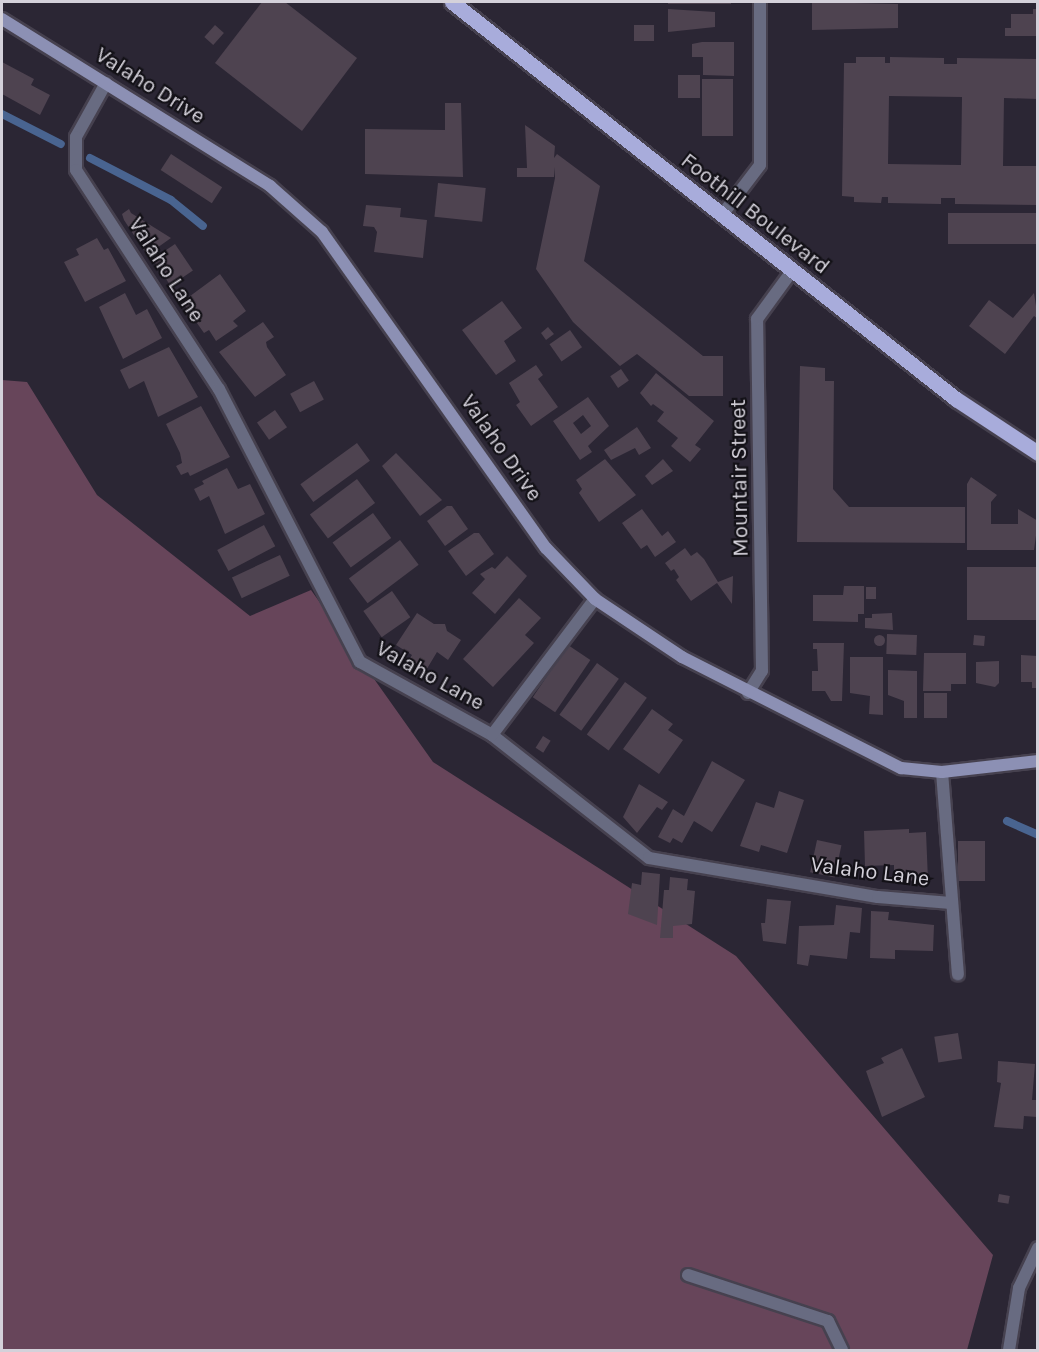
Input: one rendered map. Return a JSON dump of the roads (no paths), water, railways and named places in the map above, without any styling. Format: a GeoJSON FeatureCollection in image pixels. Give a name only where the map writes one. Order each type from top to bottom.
{"type":"FeatureCollection","features":[{"type":"Feature","properties":{"kind":"main road","name":"Foothill Boulevard"},"geometry":{"type":"LineString","coordinates":[[452,2],[956,399],[1038,453]]}},
{"type":"Feature","properties":{"kind":"street"},"geometry":{"type":"LineString","coordinates":[[722,215],[760,165],[760,2]]}},
{"type":"Feature","properties":{"kind":"street","name":"Valaho Drive"},"geometry":{"type":"LineString","coordinates":[[2,19],[270,186],[322,232],[546,548],[595,599],[682,657],[748,693],[902,768],[942,772],[1038,761]]}},
{"type":"Feature","properties":{"kind":"street","name":"Valaho Lane"},"geometry":{"type":"LineString","coordinates":[[106,83],[76,137],[76,170],[219,389],[354,654],[370,670],[492,735],[649,858],[878,897],[951,903]]}},
{"type":"Feature","properties":{"kind":"street","name":"Mountair Street"},"geometry":{"type":"LineString","coordinates":[[748,693],[762,671],[757,319],[792,271]]}},
{"type":"Feature","properties":{"kind":"street"},"geometry":{"type":"LineString","coordinates":[[492,735],[595,599]]}},
{"type":"Feature","properties":{"kind":"street"},"geometry":{"type":"LineString","coordinates":[[942,772],[958,974]]}},
{"type":"Feature","properties":{"kind":"street"},"geometry":{"type":"LineString","coordinates":[[1009,1350],[1019,1288],[1038,1248]]}},
{"type":"Feature","properties":{"kind":"street"},"geometry":{"type":"LineString","coordinates":[[688,1275],[828,1321],[842,1350]]}},
{"type":"Feature","properties":{"kind":"waterway"},"geometry":{"type":"LineString","coordinates":[[2,114],[61,144]]}},
{"type":"Feature","properties":{"kind":"waterway"},"geometry":{"type":"LineString","coordinates":[[90,158],[171,200],[203,226]]}},
{"type":"Feature","properties":{"kind":"waterway"},"geometry":{"type":"LineString","coordinates":[[1007,821],[1038,835]]}}]}
